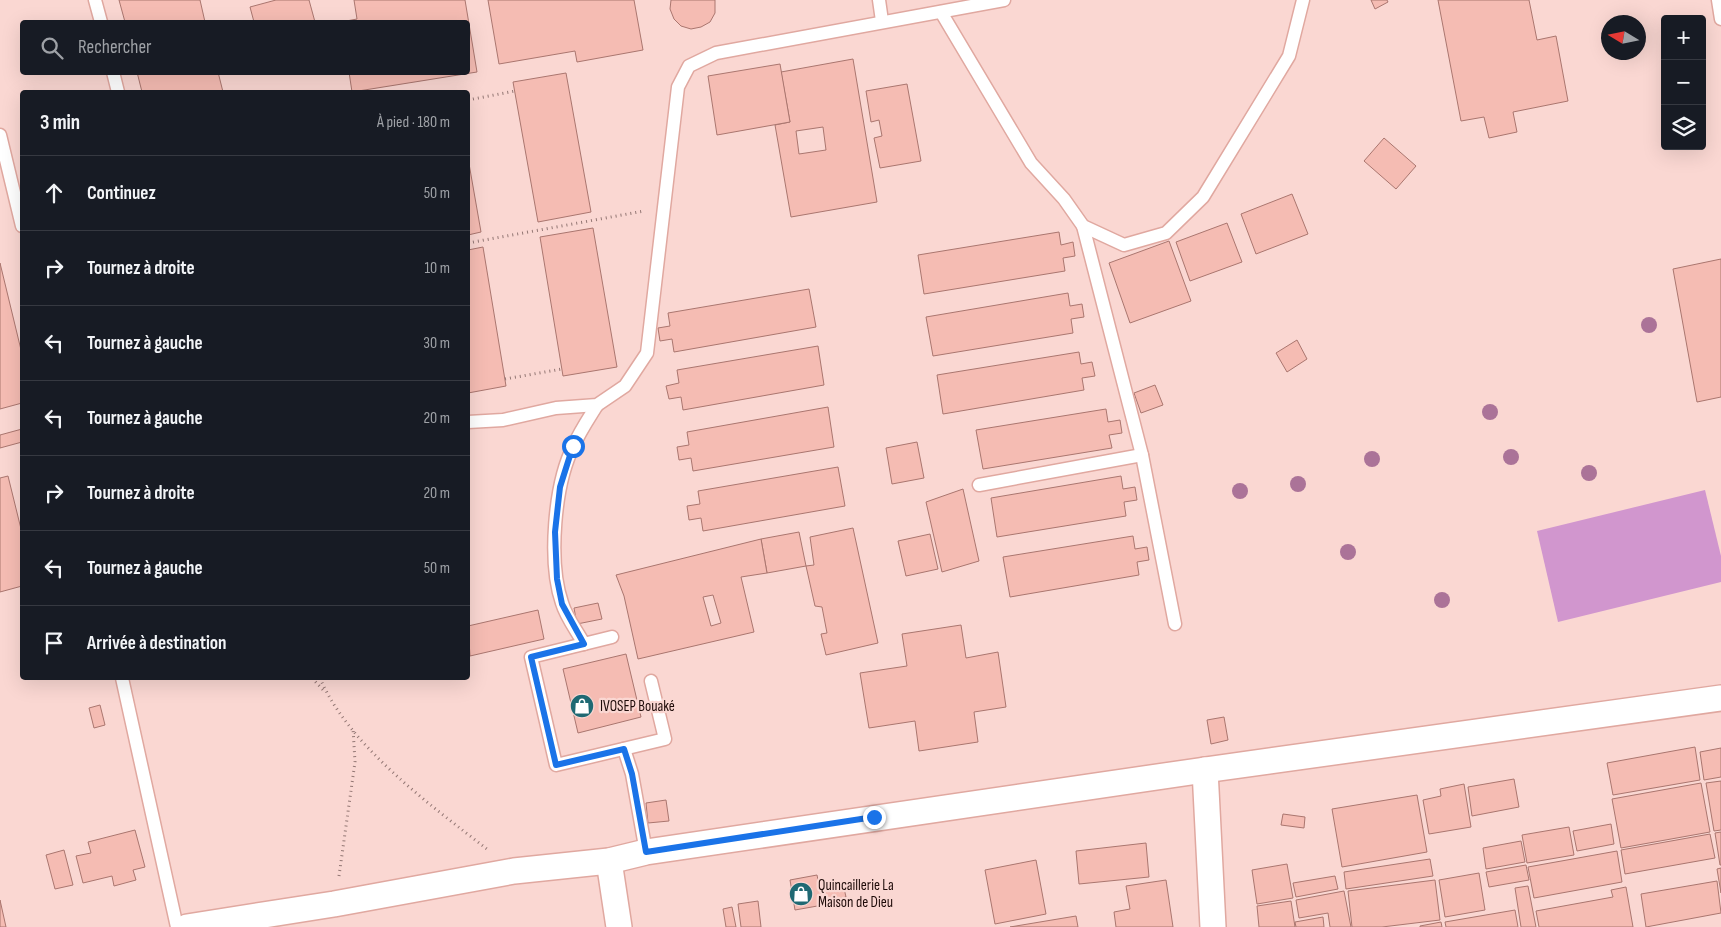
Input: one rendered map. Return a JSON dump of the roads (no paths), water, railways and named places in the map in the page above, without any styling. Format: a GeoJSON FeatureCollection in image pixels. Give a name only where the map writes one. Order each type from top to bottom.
{"type":"FeatureCollection","features":[{"type":"Feature","properties":{"kind":"street"},"geometry":{"type":"LineString","coordinates":[[187,927],[334,904],[514,871],[609,861],[646,852],[1205,770],[1721,698]]}},
{"type":"Feature","properties":{"kind":"street"},"geometry":{"type":"LineString","coordinates":[[1205,770],[1213,927]]}},
{"type":"Feature","properties":{"kind":"street"},"geometry":{"type":"LineString","coordinates":[[609,861],[619,927]]}},
{"type":"Feature","properties":{"kind":"lane"},"geometry":{"type":"LineString","coordinates":[[95,0],[100,20]]}},
{"type":"Feature","properties":{"kind":"lane"},"geometry":{"type":"LineString","coordinates":[[879,0],[882,21]]}},
{"type":"Feature","properties":{"kind":"lane"},"geometry":{"type":"LineString","coordinates":[[584,644],[562,604],[557,579],[555,532],[560,487],[573,446],[597,405],[625,386],[647,353],[678,87],[689,66],[716,53],[1004,0]]}},
{"type":"Feature","properties":{"kind":"lane"},"geometry":{"type":"LineString","coordinates":[[1083,226],[1124,245],[1166,233],[1203,196],[1289,56],[1303,0]]}},
{"type":"Feature","properties":{"kind":"lane"},"geometry":{"type":"LineString","coordinates":[[1718,0],[1721,19]]}},
{"type":"Feature","properties":{"kind":"lane"},"geometry":{"type":"LineString","coordinates":[[941,12],[1031,163],[1064,198],[1083,226],[1142,455],[1175,624]]}},
{"type":"Feature","properties":{"kind":"lane"},"geometry":{"type":"LineString","coordinates":[[114,75],[118,90]]}},
{"type":"Feature","properties":{"kind":"lane"},"geometry":{"type":"LineString","coordinates":[[0,135],[20,218]]}},
{"type":"Feature","properties":{"kind":"lane"},"geometry":{"type":"LineString","coordinates":[[470,422],[503,420],[556,408],[597,405]]}},
{"type":"Feature","properties":{"kind":"lane"},"geometry":{"type":"LineString","coordinates":[[979,485],[1142,455]]}},
{"type":"Feature","properties":{"kind":"lane"},"geometry":{"type":"LineString","coordinates":[[612,637],[531,657],[556,765],[664,739],[651,681]]}},
{"type":"Feature","properties":{"kind":"lane"},"geometry":{"type":"LineString","coordinates":[[122,680],[177,927]]}},
{"type":"Feature","properties":{"kind":"lane"},"geometry":{"type":"LineString","coordinates":[[624,749],[632,774],[646,852]]}},
{"type":"Feature","properties":{"kind":"place","name":"IVOSEP Bouaké"},"geometry":{"type":"Point","coordinates":[582,706]}},
{"type":"Feature","properties":{"kind":"place","name":"Quincaillerie La Maison de Dieu"},"geometry":{"type":"Point","coordinates":[801,894]}}]}
